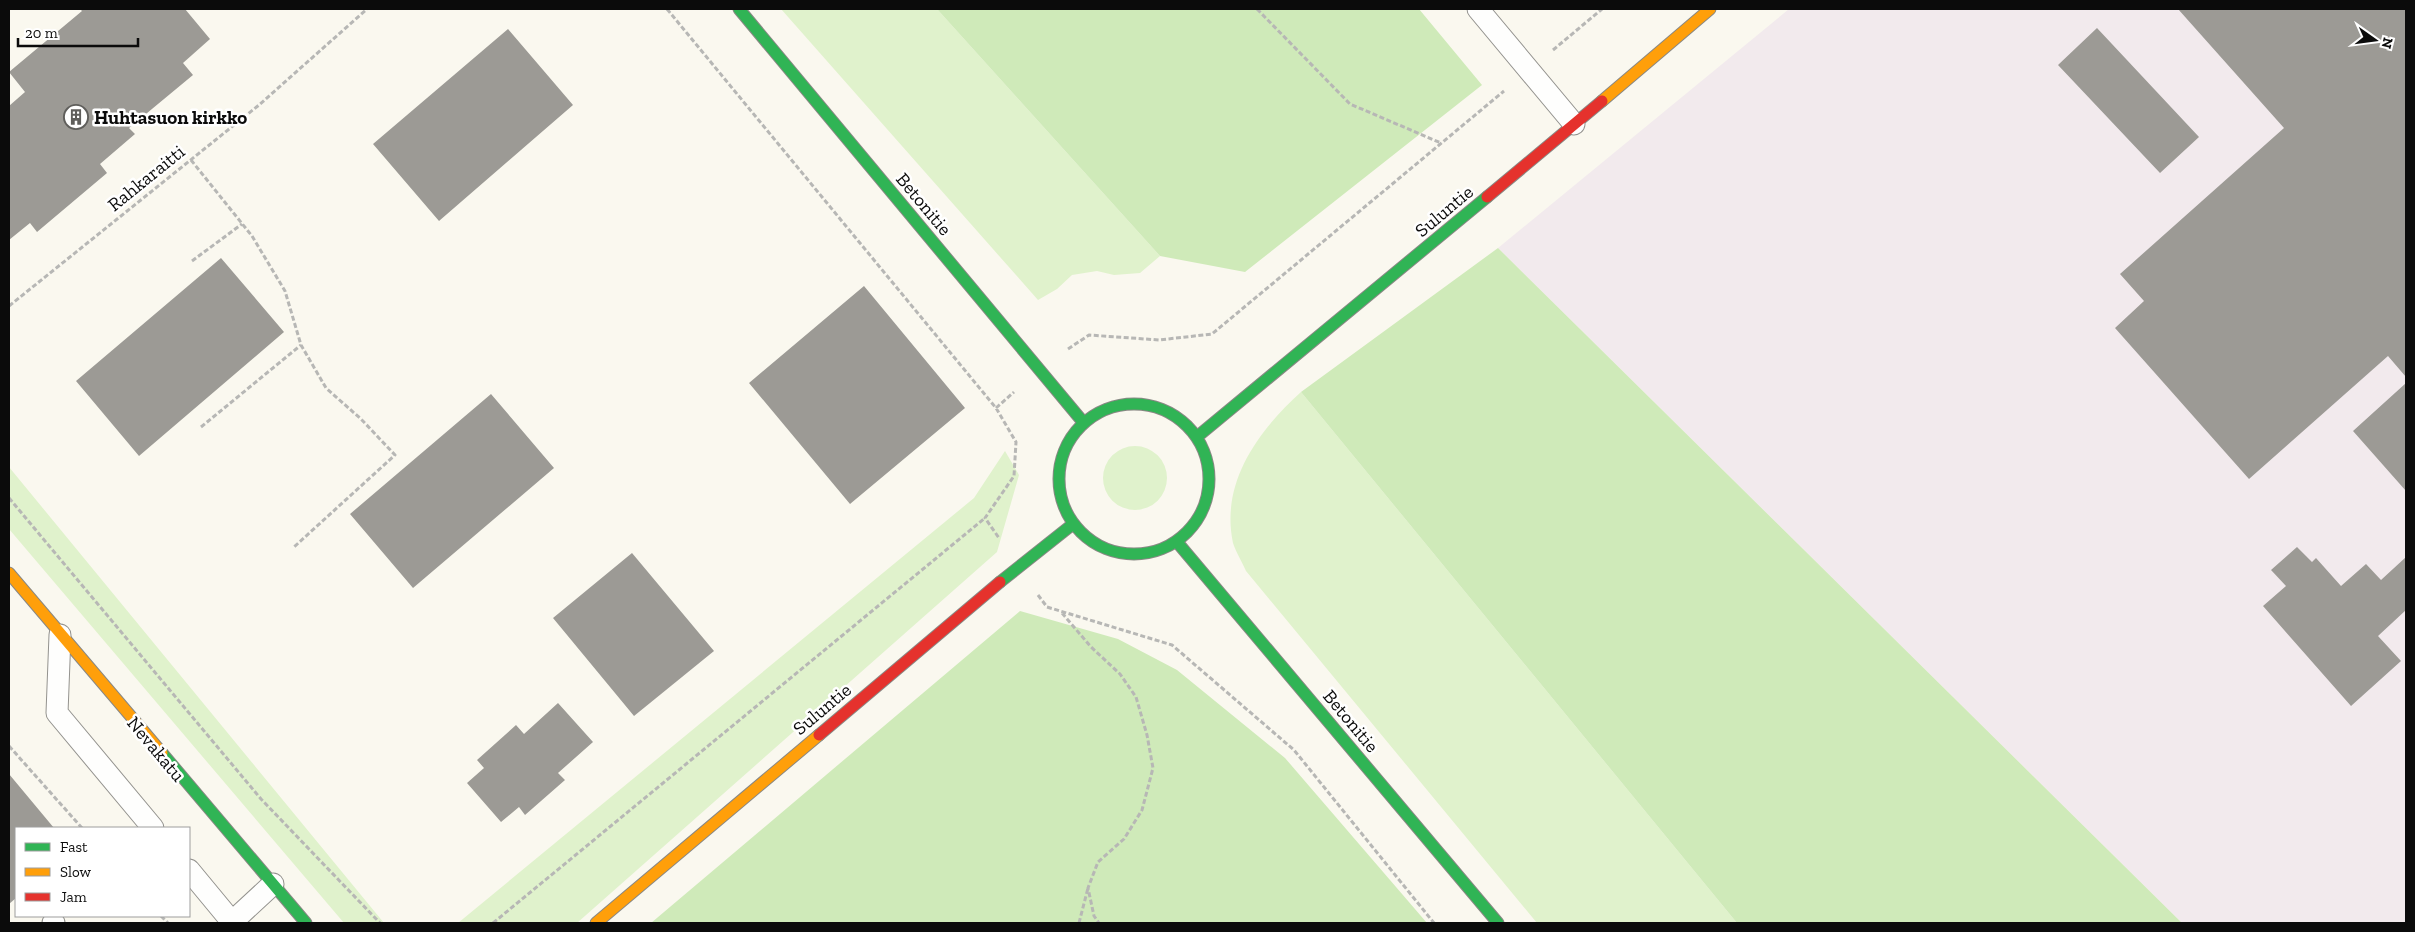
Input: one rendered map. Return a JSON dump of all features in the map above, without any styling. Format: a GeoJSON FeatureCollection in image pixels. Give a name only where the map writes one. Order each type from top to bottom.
{"type":"FeatureCollection","features":[{"type":"Feature","properties":{"kind":"street","name":"Betonitie"},"geometry":{"type":"LineString","coordinates":[[739,9],[1083,422]]}},
{"type":"Feature","properties":{"kind":"street","name":"Suluntie"},"geometry":{"type":"LineString","coordinates":[[1198,436],[1710,9]]}},
{"type":"Feature","properties":{"kind":"street"},"geometry":{"type":"LineString","coordinates":[[1122,403],[1165,408],[1198,436],[1210,474],[1203,512],[1177,542],[1141,555],[1103,548],[1073,524],[1058,490],[1062,452],[1083,422],[1122,403]]}},
{"type":"Feature","properties":{"kind":"street","name":"Suluntie"},"geometry":{"type":"LineString","coordinates":[[596,923],[1019,566],[1073,524]]}},
{"type":"Feature","properties":{"kind":"street","name":"Betonitie"},"geometry":{"type":"LineString","coordinates":[[1177,542],[1498,923]]}},
{"type":"Feature","properties":{"kind":"street","name":"Nevakatu"},"geometry":{"type":"LineString","coordinates":[[9,573],[306,923]]}},
{"type":"Feature","properties":{"kind":"lane"},"geometry":{"type":"LineString","coordinates":[[1478,9],[1574,124]]}},
{"type":"Feature","properties":{"kind":"lane"},"geometry":{"type":"LineString","coordinates":[[60,635],[57,713],[152,827]]}},
{"type":"Feature","properties":{"kind":"lane"},"geometry":{"type":"LineString","coordinates":[[190,871],[233,923],[273,884]]}},
{"type":"Feature","properties":{"kind":"path","name":"Rahkaraitti"},"geometry":{"type":"LineString","coordinates":[[9,306],[258,105],[366,9]]}},
{"type":"Feature","properties":{"kind":"path"},"geometry":{"type":"LineString","coordinates":[[493,923],[984,518],[1014,476],[1016,442],[996,408],[667,9]]}},
{"type":"Feature","properties":{"kind":"path"},"geometry":{"type":"LineString","coordinates":[[1257,9],[1350,104],[1441,143]]}},
{"type":"Feature","properties":{"kind":"path"},"geometry":{"type":"LineString","coordinates":[[996,408],[1039,371],[1089,335],[1159,340],[1212,334],[1602,9]]}},
{"type":"Feature","properties":{"kind":"path"},"geometry":{"type":"LineString","coordinates":[[191,160],[242,224],[285,291],[302,345],[326,388],[361,419],[395,454],[294,547]]}},
{"type":"Feature","properties":{"kind":"path"},"geometry":{"type":"LineString","coordinates":[[192,261],[242,224]]}},
{"type":"Feature","properties":{"kind":"path"},"geometry":{"type":"LineString","coordinates":[[202,427],[302,345]]}},
{"type":"Feature","properties":{"kind":"path"},"geometry":{"type":"LineString","coordinates":[[9,498],[261,799],[380,923]]}},
{"type":"Feature","properties":{"kind":"path"},"geometry":{"type":"LineString","coordinates":[[984,518],[1047,608],[1172,645],[1294,750],[1434,923]]}},
{"type":"Feature","properties":{"kind":"path"},"geometry":{"type":"LineString","coordinates":[[1061,612],[1091,647],[1120,674],[1136,698],[1147,735],[1153,768],[1142,810],[1124,839],[1098,862],[1088,888],[1079,923]]}},
{"type":"Feature","properties":{"kind":"path"},"geometry":{"type":"LineString","coordinates":[[9,746],[81,827]]}},
{"type":"Feature","properties":{"kind":"path"},"geometry":{"type":"LineString","coordinates":[[1088,888],[1094,916],[1099,923]]}},
{"type":"Feature","properties":{"kind":"shaded area"},"geometry":{"type":"Polygon","coordinates":[[[1789,9],[2406,9],[2406,923],[2182,923],[1498,248],[1789,9]]]}},
{"type":"Feature","properties":{"kind":"green space"},"geometry":{"type":"Polygon","coordinates":[[[781,9],[937,9],[1160,256],[1140,273],[1114,275],[1097,271],[1072,275],[1057,289],[1038,300],[781,9]]]}},
{"type":"Feature","properties":{"kind":"green space"},"geometry":{"type":"Polygon","coordinates":[[[937,9],[1419,9],[1482,85],[1245,272],[1160,256],[937,9]]]}},
{"type":"Feature","properties":{"kind":"green space"},"geometry":{"type":"Polygon","coordinates":[[[1498,248],[2182,923],[1737,923],[1301,392],[1498,248]]]}},
{"type":"Feature","properties":{"kind":"green space"},"geometry":{"type":"Polygon","coordinates":[[[1301,392],[1737,923],[1537,923],[1246,571],[1233,543],[1230,521],[1232,499],[1238,478],[1246,459],[1258,440],[1285,407],[1301,392]]]}},
{"type":"Feature","properties":{"kind":"green space"},"geometry":{"type":"Polygon","coordinates":[[[1129,446],[1141,446],[1158,455],[1165,466],[1167,478],[1165,490],[1158,501],[1141,510],[1129,510],[1117,505],[1108,496],[1103,484],[1103,472],[1108,460],[1117,451],[1129,446]]]}},
{"type":"Feature","properties":{"kind":"green space"},"geometry":{"type":"Polygon","coordinates":[[[1005,451],[1019,475],[997,552],[577,923],[458,923],[974,498],[1005,451]]]}},
{"type":"Feature","properties":{"kind":"green space"},"geometry":{"type":"Polygon","coordinates":[[[9,467],[384,923],[344,923],[9,529],[9,467]]]}},
{"type":"Feature","properties":{"kind":"green space"},"geometry":{"type":"Polygon","coordinates":[[[1020,611],[1118,639],[1177,670],[1285,758],[1427,923],[651,923],[1020,611]]]}},
{"type":"Feature","properties":{"kind":"building","name":"Huhtasuon kirkko"},"geometry":{"type":"Polygon","coordinates":[[[80,9],[185,9],[210,39],[183,63],[193,75],[129,128],[135,134],[100,164],[107,173],[37,232],[30,223],[9,240],[9,106],[25,92],[9,72],[82,11],[80,9]]]}},
{"type":"Feature","properties":{"kind":"building"},"geometry":{"type":"Polygon","coordinates":[[[2178,9],[2406,9],[2406,377],[2388,356],[2249,479],[2115,328],[2144,301],[2120,274],[2284,128],[2178,9]]]}},
{"type":"Feature","properties":{"kind":"building"},"geometry":{"type":"Polygon","coordinates":[[[2097,28],[2199,137],[2160,173],[2058,65],[2097,28]]]}},
{"type":"Feature","properties":{"kind":"building"},"geometry":{"type":"Polygon","coordinates":[[[508,29],[573,105],[439,221],[373,144],[508,29]]]}},
{"type":"Feature","properties":{"kind":"building"},"geometry":{"type":"Polygon","coordinates":[[[221,258],[284,332],[139,456],[76,381],[221,258]]]}},
{"type":"Feature","properties":{"kind":"building"},"geometry":{"type":"Polygon","coordinates":[[[864,286],[965,408],[850,504],[749,383],[864,286]]]}},
{"type":"Feature","properties":{"kind":"building"},"geometry":{"type":"Polygon","coordinates":[[[2406,383],[2406,491],[2353,431],[2406,383]]]}},
{"type":"Feature","properties":{"kind":"building"},"geometry":{"type":"Polygon","coordinates":[[[491,394],[554,468],[413,588],[350,514],[491,394]]]}},
{"type":"Feature","properties":{"kind":"building"},"geometry":{"type":"Polygon","coordinates":[[[2297,547],[2312,562],[2316,558],[2341,586],[2366,564],[2381,580],[2406,557],[2406,610],[2378,636],[2401,661],[2351,706],[2263,606],[2286,586],[2271,570],[2297,547]]]}},
{"type":"Feature","properties":{"kind":"building"},"geometry":{"type":"Polygon","coordinates":[[[632,553],[714,651],[634,716],[553,618],[632,553]]]}},
{"type":"Feature","properties":{"kind":"building"},"geometry":{"type":"Polygon","coordinates":[[[558,703],[593,742],[558,773],[565,780],[525,815],[519,807],[501,822],[467,783],[484,768],[477,760],[516,725],[524,734],[558,703]]]}},
{"type":"Feature","properties":{"kind":"building"},"geometry":{"type":"Polygon","coordinates":[[[9,774],[53,827],[15,827],[15,899],[9,904],[9,774]]]}},
{"type":"Feature","properties":{"kind":"traffic: fast"},"geometry":{"type":"LineString","coordinates":[[739,9],[1083,422]]}},
{"type":"Feature","properties":{"kind":"traffic: fast"},"geometry":{"type":"LineString","coordinates":[[1198,436],[1487,197]]}},
{"type":"Feature","properties":{"kind":"traffic: fast"},"geometry":{"type":"LineString","coordinates":[[1134,404],[1163,410],[1187,426],[1203,450],[1209,479],[1203,508],[1187,532],[1163,548],[1134,554],[1105,548],[1081,532],[1065,508],[1059,479],[1065,450],[1081,426],[1105,410],[1134,404]]}},
{"type":"Feature","properties":{"kind":"traffic: fast"},"geometry":{"type":"LineString","coordinates":[[1000,582],[1073,524]]}},
{"type":"Feature","properties":{"kind":"traffic: fast"},"geometry":{"type":"LineString","coordinates":[[1177,542],[1498,923]]}},
{"type":"Feature","properties":{"kind":"traffic: fast"},"geometry":{"type":"LineString","coordinates":[[162,753],[306,923]]}},
{"type":"Feature","properties":{"kind":"traffic: slow"},"geometry":{"type":"LineString","coordinates":[[1602,101],[1710,9]]}},
{"type":"Feature","properties":{"kind":"traffic: slow"},"geometry":{"type":"LineString","coordinates":[[9,573],[162,753]]}},
{"type":"Feature","properties":{"kind":"traffic: slow"},"geometry":{"type":"LineString","coordinates":[[596,923],[819,735]]}},
{"type":"Feature","properties":{"kind":"traffic: jam"},"geometry":{"type":"LineString","coordinates":[[1487,197],[1602,101]]}},
{"type":"Feature","properties":{"kind":"traffic: jam"},"geometry":{"type":"LineString","coordinates":[[819,735],[1000,582]]}},
{"type":"Feature","properties":{"kind":"place","name":"Huhtasuon kirkko"},"geometry":{"type":"Point","coordinates":[76,117]}}]}
